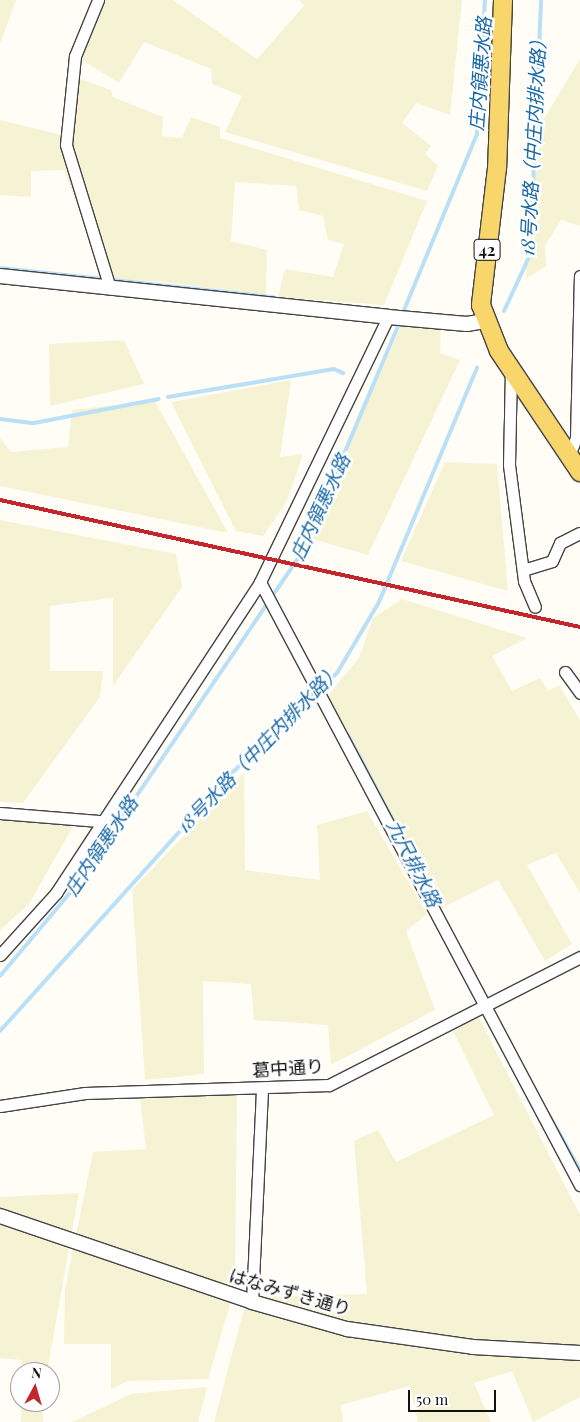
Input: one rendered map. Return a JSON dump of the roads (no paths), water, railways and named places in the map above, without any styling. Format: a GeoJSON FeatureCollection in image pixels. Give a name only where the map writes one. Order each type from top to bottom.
{"type":"FeatureCollection","features":[{"type":"Feature","properties":{"kind":"main road","name":"42"},"geometry":{"type":"LineString","coordinates":[[504,0],[497,168],[481,287],[484,320],[511,369],[580,472]]}},
{"type":"Feature","properties":{"kind":"street"},"geometry":{"type":"LineString","coordinates":[[98,0],[75,56],[66,145],[110,287]]}},
{"type":"Feature","properties":{"kind":"street"},"geometry":{"type":"LineString","coordinates":[[0,276],[388,317],[467,324],[484,320]]}},
{"type":"Feature","properties":{"kind":"street"},"geometry":{"type":"LineString","coordinates":[[569,456],[576,438],[580,276]]}},
{"type":"Feature","properties":{"kind":"street"},"geometry":{"type":"LineString","coordinates":[[0,955],[56,893],[99,822],[262,586],[388,317]]}},
{"type":"Feature","properties":{"kind":"street"},"geometry":{"type":"LineString","coordinates":[[511,369],[508,447],[523,570],[535,606]]}},
{"type":"Feature","properties":{"kind":"street"},"geometry":{"type":"LineString","coordinates":[[523,570],[552,561],[560,543],[580,534]]}},
{"type":"Feature","properties":{"kind":"street"},"geometry":{"type":"LineString","coordinates":[[262,586],[580,1185]]}},
{"type":"Feature","properties":{"kind":"street"},"geometry":{"type":"LineString","coordinates":[[565,672],[580,693]]}},
{"type":"Feature","properties":{"kind":"street"},"geometry":{"type":"LineString","coordinates":[[0,814],[99,822]]}},
{"type":"Feature","properties":{"kind":"street","name":"葛中通り"},"geometry":{"type":"LineString","coordinates":[[0,1106],[84,1094],[328,1085],[580,957]]}},
{"type":"Feature","properties":{"kind":"street"},"geometry":{"type":"LineString","coordinates":[[252,1302],[262,1088]]}},
{"type":"Feature","properties":{"kind":"street","name":"はなみずき通り"},"geometry":{"type":"LineString","coordinates":[[0,1216],[252,1302],[347,1328],[410,1339],[580,1353]]}},
{"type":"Feature","properties":{"kind":"waterway","name":"庄内領悪水路"},"geometry":{"type":"LineString","coordinates":[[402,315],[477,134],[485,0]]}},
{"type":"Feature","properties":{"kind":"waterway","name":"18号水路（中庄内排水路）"},"geometry":{"type":"LineString","coordinates":[[504,311],[530,255],[541,0]]}},
{"type":"Feature","properties":{"kind":"waterway"},"geometry":{"type":"LineString","coordinates":[[0,268],[273,297]]}},
{"type":"Feature","properties":{"kind":"waterway","name":"庄内領悪水路"},"geometry":{"type":"LineString","coordinates":[[0,976],[74,888],[303,551],[400,321]]}},
{"type":"Feature","properties":{"kind":"waterway","name":"18号水路（中庄内排水路）"},"geometry":{"type":"LineString","coordinates":[[0,1031],[234,771],[337,673],[379,602],[477,368]]}},
{"type":"Feature","properties":{"kind":"waterway"},"geometry":{"type":"LineString","coordinates":[[168,397],[334,369],[343,373]]}},
{"type":"Feature","properties":{"kind":"waterway"},"geometry":{"type":"LineString","coordinates":[[0,419],[34,423],[159,399]]}},
{"type":"Feature","properties":{"kind":"waterway","name":"九尺排水路"},"geometry":{"type":"LineString","coordinates":[[348,735],[432,894]]}},
{"type":"Feature","properties":{"kind":"waterway","name":"九尺排水路"},"geometry":{"type":"LineString","coordinates":[[548,1113],[580,1170]]}},
{"type":"Feature","properties":{"kind":"railway"},"geometry":{"type":"LineString","coordinates":[[0,500],[580,627]]}}]}
